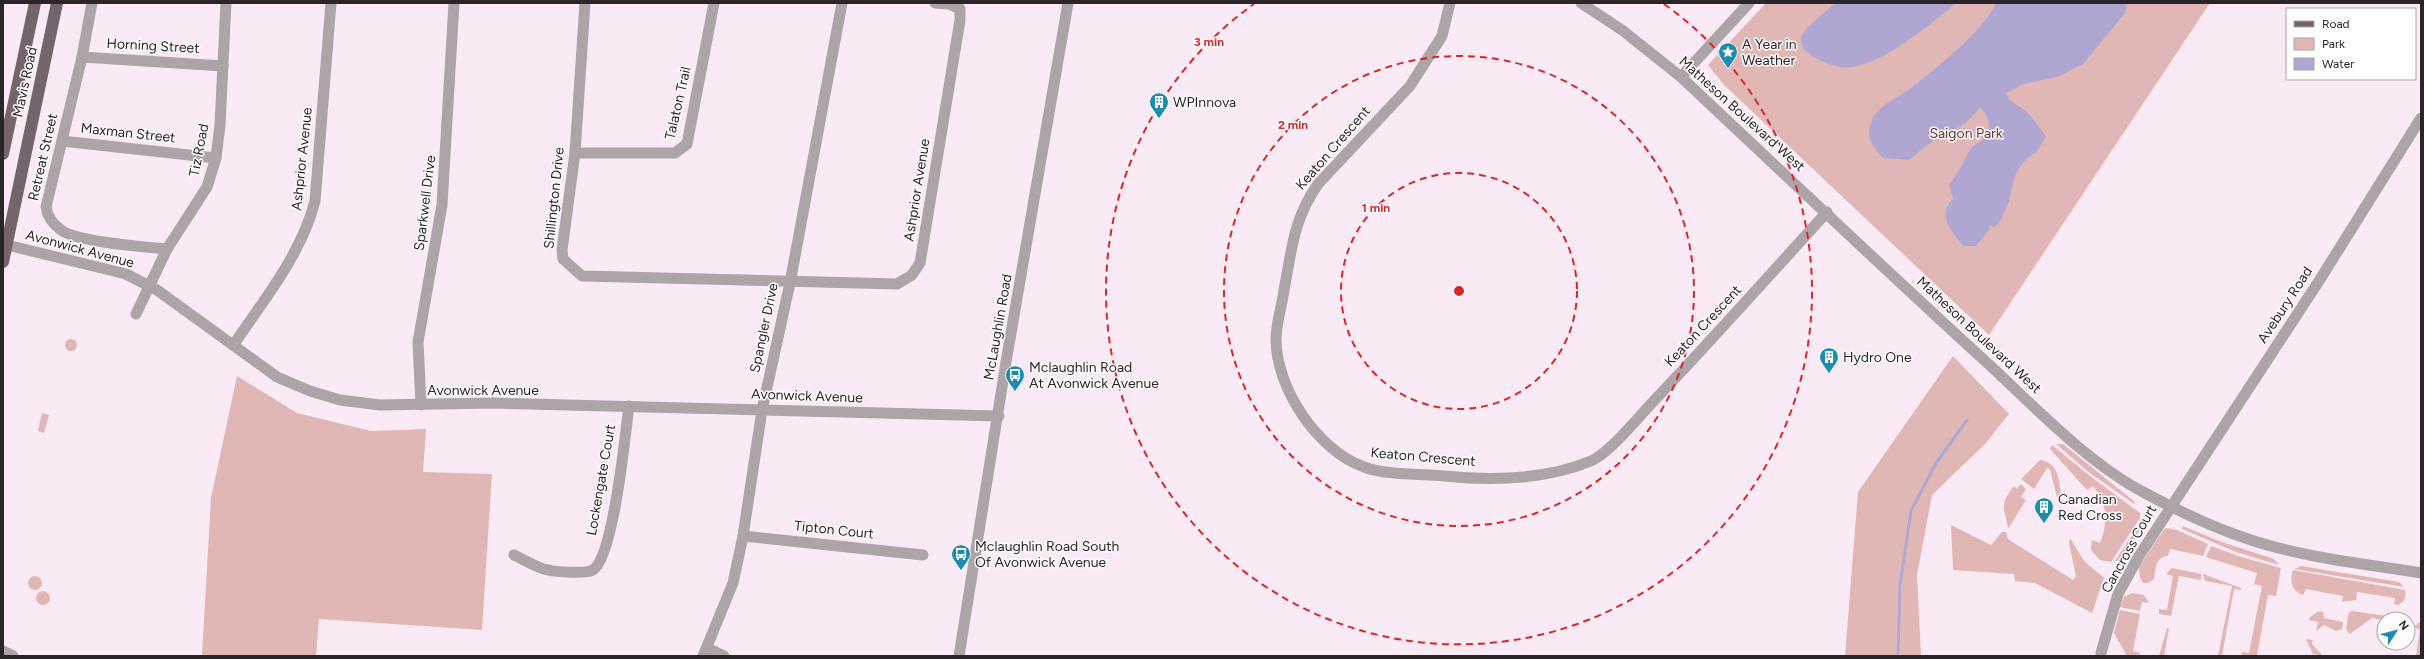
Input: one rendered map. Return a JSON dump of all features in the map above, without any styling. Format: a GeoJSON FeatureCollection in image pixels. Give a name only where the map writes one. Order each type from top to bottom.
{"type":"FeatureCollection","features":[{"type":"Feature","properties":{"kind":"main road","name":"Mavis Road"},"geometry":{"type":"LineString","coordinates":[[3,154],[35,3]]}},
{"type":"Feature","properties":{"kind":"main road","name":"Mavis Road"},"geometry":{"type":"LineString","coordinates":[[3,262],[5,244],[57,3]]}},
{"type":"Feature","properties":{"kind":"street","name":"Retreat Street"},"geometry":{"type":"LineString","coordinates":[[92,3],[82,57],[46,207],[47,215],[61,230],[70,234],[125,246],[167,249]]}},
{"type":"Feature","properties":{"kind":"street","name":"Tiz Road"},"geometry":{"type":"LineString","coordinates":[[136,314],[167,249],[207,187],[216,158],[220,125],[226,3]]}},
{"type":"Feature","properties":{"kind":"street","name":"Ashprior Avenue"},"geometry":{"type":"LineString","coordinates":[[234,344],[289,264],[309,225],[315,201],[331,3]]}},
{"type":"Feature","properties":{"kind":"street","name":"Sparkwell Drive"},"geometry":{"type":"LineString","coordinates":[[421,405],[418,342],[442,205],[454,3]]}},
{"type":"Feature","properties":{"kind":"street","name":"Shillington Drive"},"geometry":{"type":"LineString","coordinates":[[585,3],[575,153],[562,250],[563,259],[576,273],[582,276],[790,282]]}},
{"type":"Feature","properties":{"kind":"street","name":"Talaton Trail"},"geometry":{"type":"LineString","coordinates":[[575,153],[675,153],[687,144],[714,3]]}},
{"type":"Feature","properties":{"kind":"street","name":"Spangler Drive"},"geometry":{"type":"LineString","coordinates":[[705,652],[733,583],[743,536],[762,410],[790,282],[842,3]]}},
{"type":"Feature","properties":{"kind":"street","name":"Ashprior Avenue"},"geometry":{"type":"LineString","coordinates":[[790,282],[897,284],[916,271],[920,263],[960,20],[960,9],[956,6],[935,3]]}},
{"type":"Feature","properties":{"kind":"street","name":"McLaughlin Road"},"geometry":{"type":"LineString","coordinates":[[959,656],[1068,3]]}},
{"type":"Feature","properties":{"kind":"street","name":"Keaton Crescent"},"geometry":{"type":"LineString","coordinates":[[1450,3],[1442,36],[1410,86],[1318,184],[1306,202],[1297,222],[1276,339],[1280,364],[1288,389],[1298,408],[1322,439],[1349,460],[1364,468],[1458,478],[1528,478],[1593,460],[1615,442],[1713,339],[1826,212]]}},
{"type":"Feature","properties":{"kind":"street","name":"Matheson Boulevard West"},"geometry":{"type":"LineString","coordinates":[[1581,3],[1622,30],[1681,77],[1962,340],[2085,451],[2142,492],[2226,531],[2272,546],[2421,573]]}},
{"type":"Feature","properties":{"kind":"street"},"geometry":{"type":"LineString","coordinates":[[1681,77],[1748,3]]}},
{"type":"Feature","properties":{"kind":"street","name":"Horning Street"},"geometry":{"type":"LineString","coordinates":[[82,57],[223,66]]}},
{"type":"Feature","properties":{"kind":"street","name":"Avebury Road"},"geometry":{"type":"LineString","coordinates":[[2170,506],[2319,281],[2421,118]]}},
{"type":"Feature","properties":{"kind":"street","name":"Maxman Street"},"geometry":{"type":"LineString","coordinates":[[62,141],[216,158]]}},
{"type":"Feature","properties":{"kind":"street","name":"Avonwick Avenue"},"geometry":{"type":"LineString","coordinates":[[5,244],[126,274],[149,287],[234,344],[277,377],[310,391],[340,400],[380,405],[493,403],[999,416]]}},
{"type":"Feature","properties":{"kind":"street","name":"Lockengate Court"},"geometry":{"type":"LineString","coordinates":[[514,555],[547,570],[587,572],[594,569],[601,559],[611,525],[629,406]]}},
{"type":"Feature","properties":{"kind":"street","name":"Cancross Court"},"geometry":{"type":"LineString","coordinates":[[2101,653],[2118,594],[2170,506]]}},
{"type":"Feature","properties":{"kind":"street","name":"Tipton Court"},"geometry":{"type":"LineString","coordinates":[[743,536],[922,554]]}},
{"type":"Feature","properties":{"kind":"street"},"geometry":{"type":"LineString","coordinates":[[3,651],[13,656]]}},
{"type":"Feature","properties":{"kind":"street"},"geometry":{"type":"LineString","coordinates":[[705,652],[724,656]]}},
{"type":"Feature","properties":{"kind":"green space","name":"Saigon Park"},"geometry":{"type":"Polygon","coordinates":[[[1766,3],[2210,3],[1989,335],[1724,85],[1708,65],[1766,3]]]}},
{"type":"Feature","properties":{"kind":"green space"},"geometry":{"type":"Polygon","coordinates":[[[73,339],[76,340],[76,350],[69,351],[66,350],[65,343],[66,340],[73,339]]]}},
{"type":"Feature","properties":{"kind":"green space"},"geometry":{"type":"Polygon","coordinates":[[[1953,356],[2009,414],[1985,444],[1932,495],[1917,575],[1921,656],[1845,656],[1858,492],[1953,356]]]}},
{"type":"Feature","properties":{"kind":"green space"},"geometry":{"type":"Polygon","coordinates":[[[237,376],[297,413],[371,431],[426,429],[423,472],[492,474],[482,630],[319,619],[316,656],[202,656],[211,498],[237,376]]]}},
{"type":"Feature","properties":{"kind":"green space"},"geometry":{"type":"Polygon","coordinates":[[[42,413],[49,415],[44,433],[38,431],[42,413]]]}},
{"type":"Feature","properties":{"kind":"green space"},"geometry":{"type":"Polygon","coordinates":[[[2056,444],[2063,444],[2135,502],[2134,504],[2087,471],[2056,444]]]}},
{"type":"Feature","properties":{"kind":"green space"},"geometry":{"type":"Polygon","coordinates":[[[2052,445],[2090,476],[2140,513],[2140,518],[2111,562],[2100,560],[2091,550],[2092,540],[2100,543],[2103,536],[2105,514],[2102,500],[2093,486],[2087,490],[2050,449],[2052,445]]]}},
{"type":"Feature","properties":{"kind":"green space"},"geometry":{"type":"Polygon","coordinates":[[[2040,460],[2047,462],[2056,471],[2060,483],[2062,503],[2058,501],[2050,469],[2047,468],[2034,489],[2021,479],[2040,460]]]}},
{"type":"Feature","properties":{"kind":"green space"},"geometry":{"type":"Polygon","coordinates":[[[2021,484],[2026,489],[2021,497],[2026,500],[2008,529],[2004,504],[2014,486],[2017,489],[2021,484]]]}},
{"type":"Feature","properties":{"kind":"green space"},"geometry":{"type":"Polygon","coordinates":[[[2143,518],[2143,525],[2121,560],[2115,561],[2143,518]]]}},
{"type":"Feature","properties":{"kind":"green space"},"geometry":{"type":"Polygon","coordinates":[[[1951,525],[1991,545],[2002,532],[2006,532],[2008,539],[2073,580],[2076,576],[2069,543],[2070,538],[2084,561],[2104,578],[2092,613],[2035,583],[2015,581],[2014,574],[1953,570],[1951,525]]]}},
{"type":"Feature","properties":{"kind":"green space"},"geometry":{"type":"Polygon","coordinates":[[[2183,526],[2219,541],[2274,559],[2279,565],[2236,552],[2182,529],[2183,526]]]}},
{"type":"Feature","properties":{"kind":"green space"},"geometry":{"type":"Polygon","coordinates":[[[2166,528],[2177,530],[2208,544],[2203,556],[2170,549],[2168,556],[2158,561],[2154,579],[2148,583],[2143,583],[2140,578],[2139,567],[2166,528]]]}},
{"type":"Feature","properties":{"kind":"green space"},"geometry":{"type":"Polygon","coordinates":[[[2211,546],[2241,557],[2281,568],[2276,596],[2268,595],[2257,656],[2241,656],[2242,652],[2249,653],[2262,586],[2254,584],[2257,573],[2206,557],[2211,546]]]}},
{"type":"Feature","properties":{"kind":"green space"},"geometry":{"type":"Polygon","coordinates":[[[2301,566],[2399,582],[2404,587],[2294,569],[2301,566]]]}},
{"type":"Feature","properties":{"kind":"green space"},"geometry":{"type":"Polygon","coordinates":[[[2172,568],[2201,574],[2201,580],[2179,576],[2171,616],[2159,614],[2159,609],[2167,610],[2173,576],[2166,574],[2172,568]]]}},
{"type":"Feature","properties":{"kind":"green space"},"geometry":{"type":"Polygon","coordinates":[[[2293,570],[2405,590],[2406,593],[2403,601],[2398,605],[2394,604],[2395,598],[2357,592],[2356,600],[2342,602],[2343,596],[2306,589],[2303,595],[2296,591],[2292,585],[2291,578],[2293,570]]]}},
{"type":"Feature","properties":{"kind":"green space"},"geometry":{"type":"Polygon","coordinates":[[[2203,574],[2241,588],[2241,590],[2234,589],[2222,656],[2218,656],[2232,586],[2205,581],[2203,574]]]}},
{"type":"Feature","properties":{"kind":"green space"},"geometry":{"type":"Polygon","coordinates":[[[32,576],[38,576],[42,580],[42,586],[38,590],[32,590],[28,586],[28,580],[32,576]]]}},
{"type":"Feature","properties":{"kind":"green space"},"geometry":{"type":"Polygon","coordinates":[[[43,591],[48,593],[50,598],[48,603],[43,605],[38,603],[36,598],[38,593],[43,591]]]}},
{"type":"Feature","properties":{"kind":"green space"},"geometry":{"type":"Polygon","coordinates":[[[2132,593],[2144,595],[2149,603],[2142,602],[2140,611],[2120,607],[2124,597],[2132,593]]]}},
{"type":"Feature","properties":{"kind":"green space"},"geometry":{"type":"Polygon","coordinates":[[[2120,610],[2140,614],[2133,651],[2140,653],[2139,656],[2127,656],[2114,633],[2120,610]]]}},
{"type":"Feature","properties":{"kind":"green space"},"geometry":{"type":"Polygon","coordinates":[[[2323,611],[2324,618],[2343,622],[2342,629],[2336,631],[2324,625],[2316,631],[2318,622],[2309,620],[2310,617],[2317,612],[2323,611]]]}},
{"type":"Feature","properties":{"kind":"green space"},"geometry":{"type":"Polygon","coordinates":[[[2352,611],[2376,614],[2376,619],[2372,618],[2350,634],[2346,629],[2349,612],[2352,611]]]}},
{"type":"Feature","properties":{"kind":"green space"},"geometry":{"type":"Polygon","coordinates":[[[2421,623],[2421,656],[2416,656],[2420,630],[2416,628],[2416,625],[2421,623]]]}},
{"type":"Feature","properties":{"kind":"green space"},"geometry":{"type":"Polygon","coordinates":[[[2167,628],[2169,629],[2164,656],[2159,656],[2167,628]]]}},
{"type":"Feature","properties":{"kind":"green space"},"geometry":{"type":"Polygon","coordinates":[[[2306,639],[2313,640],[2312,644],[2323,656],[2313,654],[2306,639]]]}},
{"type":"Feature","properties":{"kind":"water"},"geometry":{"type":"Polygon","coordinates":[[[1835,3],[1956,3],[1903,44],[1891,51],[1867,63],[1843,67],[1828,64],[1814,57],[1807,52],[1801,41],[1802,35],[1807,28],[1835,3]]]}},
{"type":"Feature","properties":{"kind":"water"},"geometry":{"type":"Polygon","coordinates":[[[1996,3],[2127,3],[2125,13],[2083,64],[2057,77],[2024,84],[2006,93],[2011,101],[2024,110],[2033,119],[2046,137],[2036,152],[2022,163],[2014,178],[2009,202],[1999,223],[1994,227],[1989,225],[1989,230],[1976,246],[1963,246],[1954,235],[1946,217],[1948,205],[1953,199],[1949,185],[1971,148],[1982,140],[1987,134],[1989,125],[1983,110],[1980,107],[1961,126],[1933,141],[1909,160],[1883,158],[1873,145],[1869,132],[1874,115],[1887,103],[1907,91],[1943,63],[1970,38],[1990,14],[1996,3]]]}},
{"type":"Feature","properties":{"kind":"waterway"},"geometry":{"type":"LineString","coordinates":[[1898,656],[1900,585],[1911,511],[1936,463],[1967,420]]}},
{"type":"Feature","properties":{"kind":"place","name":"A Year in Weather"},"geometry":{"type":"Point","coordinates":[1728,69]}},
{"type":"Feature","properties":{"kind":"place","name":"WPInnova"},"geometry":{"type":"Point","coordinates":[1159,119]}},
{"type":"Feature","properties":{"kind":"place","name":"Hydro One"},"geometry":{"type":"Point","coordinates":[1829,374]}},
{"type":"Feature","properties":{"kind":"place","name":"Mclaughlin Road At Avonwick Avenue"},"geometry":{"type":"Point","coordinates":[1015,392]}},
{"type":"Feature","properties":{"kind":"place","name":"Canadian Red Cross"},"geometry":{"type":"Point","coordinates":[2044,524]}},
{"type":"Feature","properties":{"kind":"place","name":"Mclaughlin Road South Of Avonwick Avenue"},"geometry":{"type":"Point","coordinates":[961,571]}}]}
